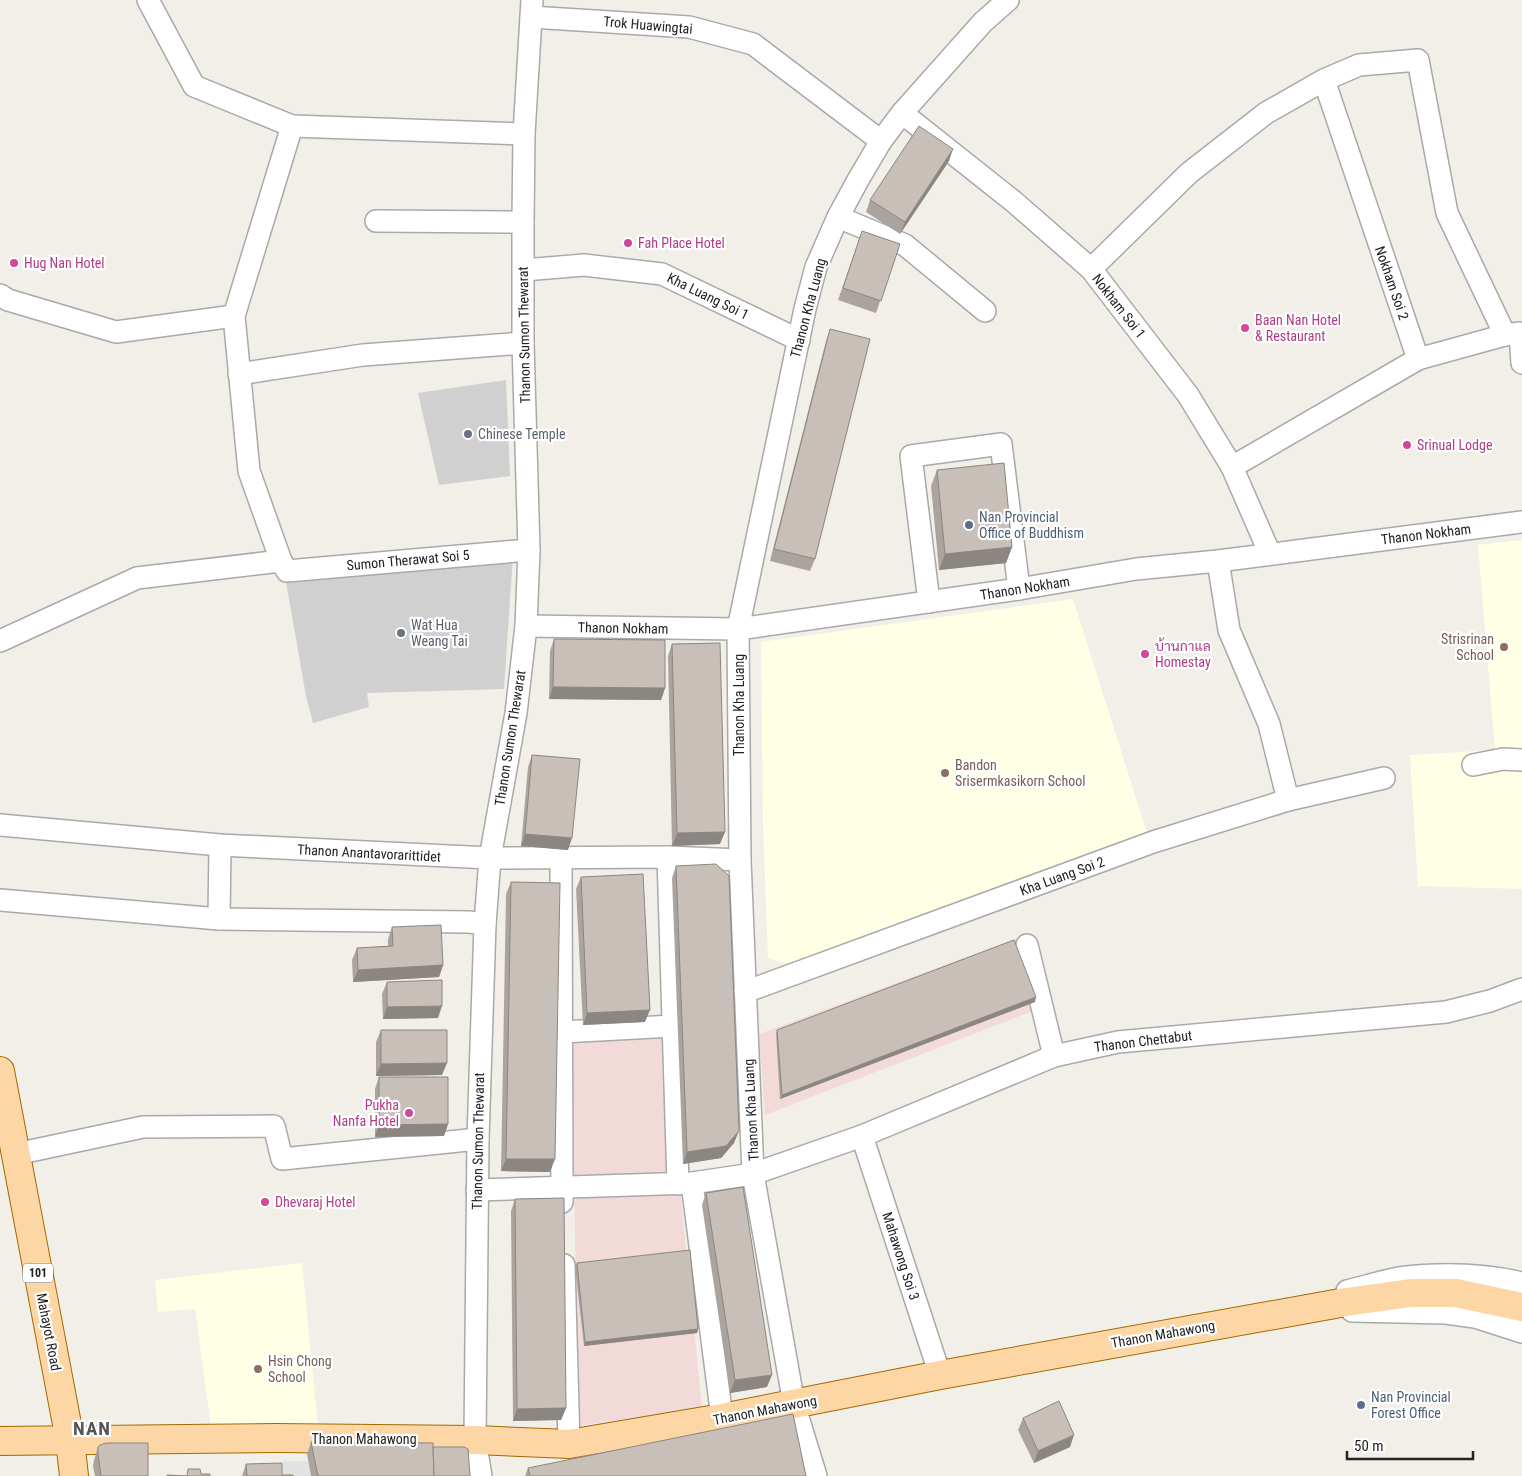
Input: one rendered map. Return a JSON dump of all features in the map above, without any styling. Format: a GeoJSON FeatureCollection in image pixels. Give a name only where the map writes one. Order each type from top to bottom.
{"type":"FeatureCollection","features":[{"type":"Feature","properties":{"kind":"main road","name":"Mahayot Road"},"geometry":{"type":"LineString","coordinates":[[0,1071],[70,1440],[74,1476]]}},
{"type":"Feature","properties":{"kind":"main road","name":"Thanon Mahawong"},"geometry":{"type":"LineString","coordinates":[[0,1441],[277,1438],[475,1440],[569,1444],[722,1418],[940,1375],[1292,1310],[1411,1293],[1456,1293],[1522,1307]]}},
{"type":"Feature","properties":{"kind":"street"},"geometry":{"type":"LineString","coordinates":[[148,0],[194,86],[292,126],[524,134]]}},
{"type":"Feature","properties":{"kind":"street","name":"Thanon Kha Luang"},"geometry":{"type":"LineString","coordinates":[[816,1476],[794,1404],[753,1174],[740,860],[738,629],[805,309],[816,267],[838,217],[881,141],[902,113],[983,22],[1008,0]]}},
{"type":"Feature","properties":{"kind":"street","name":"Trok Huawingtai"},"geometry":{"type":"LineString","coordinates":[[532,8],[601,20],[690,27],[753,44],[881,141]]}},
{"type":"Feature","properties":{"kind":"street","name":"Thanon Sumon Thewarat"},"geometry":{"type":"LineString","coordinates":[[481,1476],[475,1440],[477,1190],[485,924],[490,858],[516,713],[526,626],[529,550],[523,343],[523,222],[524,134],[532,8]]}},
{"type":"Feature","properties":{"kind":"street"},"geometry":{"type":"LineString","coordinates":[[1091,269],[1189,173],[1266,113],[1324,80],[1359,65],[1418,60],[1447,213],[1504,335]]}},
{"type":"Feature","properties":{"kind":"street","name":"Nokham Soi 2"},"geometry":{"type":"LineString","coordinates":[[1324,80],[1418,359]]}},
{"type":"Feature","properties":{"kind":"street","name":"Nokham Soi 1"},"geometry":{"type":"LineString","coordinates":[[902,113],[1013,201],[1091,269],[1188,396],[1232,467],[1270,554]]}},
{"type":"Feature","properties":{"kind":"street"},"geometry":{"type":"LineString","coordinates":[[284,566],[249,471],[234,316],[292,126]]}},
{"type":"Feature","properties":{"kind":"street"},"geometry":{"type":"LineString","coordinates":[[838,217],[905,245],[985,311]]}},
{"type":"Feature","properties":{"kind":"street"},"geometry":{"type":"LineString","coordinates":[[376,220],[523,222]]}},
{"type":"Feature","properties":{"kind":"street","name":"Kha Luang Soi 1"},"geometry":{"type":"LineString","coordinates":[[524,270],[584,265],[662,274],[799,340]]}},
{"type":"Feature","properties":{"kind":"street"},"geometry":{"type":"LineString","coordinates":[[0,294],[8,300],[116,332],[234,316]]}},
{"type":"Feature","properties":{"kind":"street"},"geometry":{"type":"LineString","coordinates":[[1232,467],[1418,359],[1504,335],[1520,333],[1522,363]]}},
{"type":"Feature","properties":{"kind":"street"},"geometry":{"type":"LineString","coordinates":[[240,374],[363,355],[523,343]]}},
{"type":"Feature","properties":{"kind":"street"},"geometry":{"type":"LineString","coordinates":[[929,602],[911,456],[1001,444],[1019,589]]}},
{"type":"Feature","properties":{"kind":"street","name":"Thanon Nokham"},"geometry":{"type":"LineString","coordinates":[[526,626],[738,629],[1019,589],[1136,570],[1522,522]]}},
{"type":"Feature","properties":{"kind":"street","name":"Sumon Therawat Soi 5"},"geometry":{"type":"LineString","coordinates":[[0,641],[137,578],[529,550]]}},
{"type":"Feature","properties":{"kind":"street"},"geometry":{"type":"LineString","coordinates":[[1218,561],[1229,630],[1269,724],[1288,800]]}},
{"type":"Feature","properties":{"kind":"street"},"geometry":{"type":"LineString","coordinates":[[1473,765],[1503,759],[1522,760]]}},
{"type":"Feature","properties":{"kind":"street","name":"Kha Luang Soi 2"},"geometry":{"type":"LineString","coordinates":[[745,992],[1153,842],[1288,800],[1384,778]]}},
{"type":"Feature","properties":{"kind":"street","name":"Thanon Anantavorarittidet"},"geometry":{"type":"LineString","coordinates":[[0,825],[220,846],[490,858],[740,860]]}},
{"type":"Feature","properties":{"kind":"street"},"geometry":{"type":"LineString","coordinates":[[220,846],[220,919]]}},
{"type":"Feature","properties":{"kind":"street"},"geometry":{"type":"LineString","coordinates":[[561,858],[562,1218]]}},
{"type":"Feature","properties":{"kind":"street"},"geometry":{"type":"LineString","coordinates":[[668,858],[673,1026],[685,1184],[722,1418]]}},
{"type":"Feature","properties":{"kind":"street"},"geometry":{"type":"LineString","coordinates":[[0,900],[220,919],[459,922],[485,924]]}},
{"type":"Feature","properties":{"kind":"street"},"geometry":{"type":"LineString","coordinates":[[1027,945],[1054,1056]]}},
{"type":"Feature","properties":{"kind":"street","name":"Thanon Chettabut"},"geometry":{"type":"LineString","coordinates":[[477,1190],[685,1184],[753,1174],[862,1136],[1054,1056],[1118,1042],[1446,1012],[1490,1001],[1522,989]]}},
{"type":"Feature","properties":{"kind":"street"},"geometry":{"type":"LineString","coordinates":[[562,1032],[673,1026]]}},
{"type":"Feature","properties":{"kind":"street"},"geometry":{"type":"LineString","coordinates":[[16,1154],[144,1127],[274,1126],[282,1159],[478,1139]]}},
{"type":"Feature","properties":{"kind":"street","name":"Mahawong Soi 3"},"geometry":{"type":"LineString","coordinates":[[862,1136],[940,1375]]}},
{"type":"Feature","properties":{"kind":"street"},"geometry":{"type":"LineString","coordinates":[[563,1248],[569,1444]]}},
{"type":"Feature","properties":{"kind":"street"},"geometry":{"type":"LineString","coordinates":[[1292,1310],[1347,1291],[1398,1278],[1448,1275],[1502,1278],[1522,1282]]}},
{"type":"Feature","properties":{"kind":"street"},"geometry":{"type":"LineString","coordinates":[[1292,1310],[1446,1313],[1475,1317],[1522,1332]]}},
{"type":"Feature","properties":{"kind":"shaded area","name":"Chinese Temple"},"geometry":{"type":"Polygon","coordinates":[[[506,380],[510,476],[439,485],[418,393],[506,380]]]}},
{"type":"Feature","properties":{"kind":"shaded area","name":"Strisrinan School"},"geometry":{"type":"Polygon","coordinates":[[[1522,540],[1522,889],[1418,886],[1410,755],[1495,750],[1478,545],[1522,540]]]}},
{"type":"Feature","properties":{"kind":"shaded area","name":"Wat Hua Weang Tai"},"geometry":{"type":"Polygon","coordinates":[[[513,556],[504,689],[367,693],[369,707],[313,723],[306,696],[285,576],[513,556]]]}},
{"type":"Feature","properties":{"kind":"shaded area","name":"Bandon Srisermkasikorn School"},"geometry":{"type":"Polygon","coordinates":[[[1073,599],[1147,833],[789,965],[768,958],[763,825],[761,642],[1073,599]]]}},
{"type":"Feature","properties":{"kind":"shaded area"},"geometry":{"type":"Polygon","coordinates":[[[1028,934],[1048,1005],[765,1115],[759,1034],[1028,934]]]}},
{"type":"Feature","properties":{"kind":"shaded area"},"geometry":{"type":"Polygon","coordinates":[[[665,1036],[702,1408],[578,1426],[572,1042],[665,1036]]]}},
{"type":"Feature","properties":{"kind":"shaded area","name":"Hsin Chong School"},"geometry":{"type":"Polygon","coordinates":[[[302,1263],[318,1427],[211,1427],[195,1309],[158,1312],[155,1280],[302,1263]]]}},
{"type":"Feature","properties":{"kind":"shaded area"},"geometry":{"type":"Polygon","coordinates":[[[284,1461],[308,1461],[311,1476],[277,1476],[284,1461]]]}},
{"type":"Feature","properties":{"kind":"building"},"geometry":{"type":"Polygon","coordinates":[[[919,126],[953,149],[905,222],[870,200],[919,126]]]}},
{"type":"Feature","properties":{"kind":"building"},"geometry":{"type":"Polygon","coordinates":[[[862,231],[900,244],[881,301],[843,288],[862,231]]]}},
{"type":"Feature","properties":{"kind":"building"},"geometry":{"type":"Polygon","coordinates":[[[830,329],[870,339],[815,559],[774,549],[830,329]]]}},
{"type":"Feature","properties":{"kind":"building","name":"Nan Provincial Office of Buddhism"},"geometry":{"type":"Polygon","coordinates":[[[1004,463],[1012,547],[945,554],[937,470],[1004,463]]]}},
{"type":"Feature","properties":{"kind":"building"},"geometry":{"type":"Polygon","coordinates":[[[554,639],[665,640],[665,688],[553,687],[554,639]]]}},
{"type":"Feature","properties":{"kind":"building"},"geometry":{"type":"Polygon","coordinates":[[[720,643],[725,832],[677,833],[672,644],[720,643]]]}},
{"type":"Feature","properties":{"kind":"building"},"geometry":{"type":"Polygon","coordinates":[[[532,755],[580,759],[572,838],[525,834],[532,755]]]}},
{"type":"Feature","properties":{"kind":"building"},"geometry":{"type":"Polygon","coordinates":[[[716,864],[729,876],[739,1131],[726,1146],[687,1152],[676,866],[716,864]]]}},
{"type":"Feature","properties":{"kind":"building"},"geometry":{"type":"Polygon","coordinates":[[[643,874],[650,1010],[587,1013],[581,877],[643,874]]]}},
{"type":"Feature","properties":{"kind":"building"},"geometry":{"type":"Polygon","coordinates":[[[511,882],[560,883],[555,1159],[506,1159],[511,882]]]}},
{"type":"Feature","properties":{"kind":"building"},"geometry":{"type":"Polygon","coordinates":[[[441,925],[443,965],[358,970],[357,948],[393,946],[392,927],[441,925]]]}},
{"type":"Feature","properties":{"kind":"building"},"geometry":{"type":"Polygon","coordinates":[[[1014,940],[1036,997],[782,1095],[777,1030],[1014,940]]]}},
{"type":"Feature","properties":{"kind":"building"},"geometry":{"type":"Polygon","coordinates":[[[442,980],[442,1006],[387,1007],[387,982],[442,980]]]}},
{"type":"Feature","properties":{"kind":"building"},"geometry":{"type":"Polygon","coordinates":[[[381,1030],[447,1030],[447,1063],[381,1064],[381,1030]]]}},
{"type":"Feature","properties":{"kind":"building","name":"Pukha Nanfa Hotel"},"geometry":{"type":"Polygon","coordinates":[[[379,1077],[448,1077],[448,1124],[379,1125],[379,1077]]]}},
{"type":"Feature","properties":{"kind":"building"},"geometry":{"type":"Polygon","coordinates":[[[743,1187],[772,1375],[735,1380],[706,1193],[743,1187]]]}},
{"type":"Feature","properties":{"kind":"building"},"geometry":{"type":"Polygon","coordinates":[[[564,1198],[566,1408],[517,1409],[515,1199],[564,1198]]]}},
{"type":"Feature","properties":{"kind":"building"},"geometry":{"type":"Polygon","coordinates":[[[690,1250],[698,1329],[585,1342],[577,1263],[690,1250]]]}},
{"type":"Feature","properties":{"kind":"building"},"geometry":{"type":"Polygon","coordinates":[[[1059,1401],[1074,1435],[1038,1451],[1023,1418],[1059,1401]]]}},
{"type":"Feature","properties":{"kind":"building"},"geometry":{"type":"Polygon","coordinates":[[[793,1414],[806,1476],[530,1476],[528,1468],[793,1414]]]}},
{"type":"Feature","properties":{"kind":"building"},"geometry":{"type":"Polygon","coordinates":[[[311,1442],[433,1443],[434,1476],[318,1476],[311,1442]]]}},
{"type":"Feature","properties":{"kind":"building"},"geometry":{"type":"Polygon","coordinates":[[[106,1443],[148,1443],[148,1476],[101,1476],[98,1447],[106,1443]]]}},
{"type":"Feature","properties":{"kind":"building"},"geometry":{"type":"Polygon","coordinates":[[[433,1447],[464,1447],[468,1449],[470,1476],[434,1476],[433,1447]]]}},
{"type":"Feature","properties":{"kind":"building"},"geometry":{"type":"Polygon","coordinates":[[[282,1463],[282,1475],[293,1476],[247,1476],[246,1464],[282,1463]]]}},
{"type":"Feature","properties":{"kind":"building"},"geometry":{"type":"Polygon","coordinates":[[[188,1469],[200,1469],[201,1474],[210,1474],[210,1476],[187,1476],[188,1469]]]}},
{"type":"Feature","properties":{"kind":"place","name":"Fah Place Hotel"},"geometry":{"type":"Point","coordinates":[628,243]}},
{"type":"Feature","properties":{"kind":"place","name":"Hug Nan Hotel"},"geometry":{"type":"Point","coordinates":[14,263]}},
{"type":"Feature","properties":{"kind":"place","name":"Baan Nan Hotel & Restaurant"},"geometry":{"type":"Point","coordinates":[1245,328]}},
{"type":"Feature","properties":{"kind":"place","name":"Chinese Temple"},"geometry":{"type":"Point","coordinates":[468,434]}},
{"type":"Feature","properties":{"kind":"place","name":"Srinual Lodge"},"geometry":{"type":"Point","coordinates":[1407,445]}},
{"type":"Feature","properties":{"kind":"place","name":"Nan Provincial Office of Buddhism"},"geometry":{"type":"Point","coordinates":[969,525]}},
{"type":"Feature","properties":{"kind":"place","name":"Wat Hua Weang Tai"},"geometry":{"type":"Point","coordinates":[401,633]}},
{"type":"Feature","properties":{"kind":"place","name":"Strisrinan School"},"geometry":{"type":"Point","coordinates":[1504,647]}},
{"type":"Feature","properties":{"kind":"place","name":"บ้านกาแล Homestay"},"geometry":{"type":"Point","coordinates":[1145,654]}},
{"type":"Feature","properties":{"kind":"place","name":"Bandon Srisermkasikorn School"},"geometry":{"type":"Point","coordinates":[945,773]}},
{"type":"Feature","properties":{"kind":"place","name":"Pukha Nanfa Hotel"},"geometry":{"type":"Point","coordinates":[409,1113]}},
{"type":"Feature","properties":{"kind":"place","name":"Dhevaraj Hotel"},"geometry":{"type":"Point","coordinates":[265,1202]}},
{"type":"Feature","properties":{"kind":"place","name":"Hsin Chong School"},"geometry":{"type":"Point","coordinates":[258,1369]}},
{"type":"Feature","properties":{"kind":"place","name":"Nan Provincial Forest Office"},"geometry":{"type":"Point","coordinates":[1361,1405]}},
{"type":"Feature","properties":{"kind":"district","name":"NAN"},"geometry":{"type":"Point","coordinates":[92,1428]}}]}
